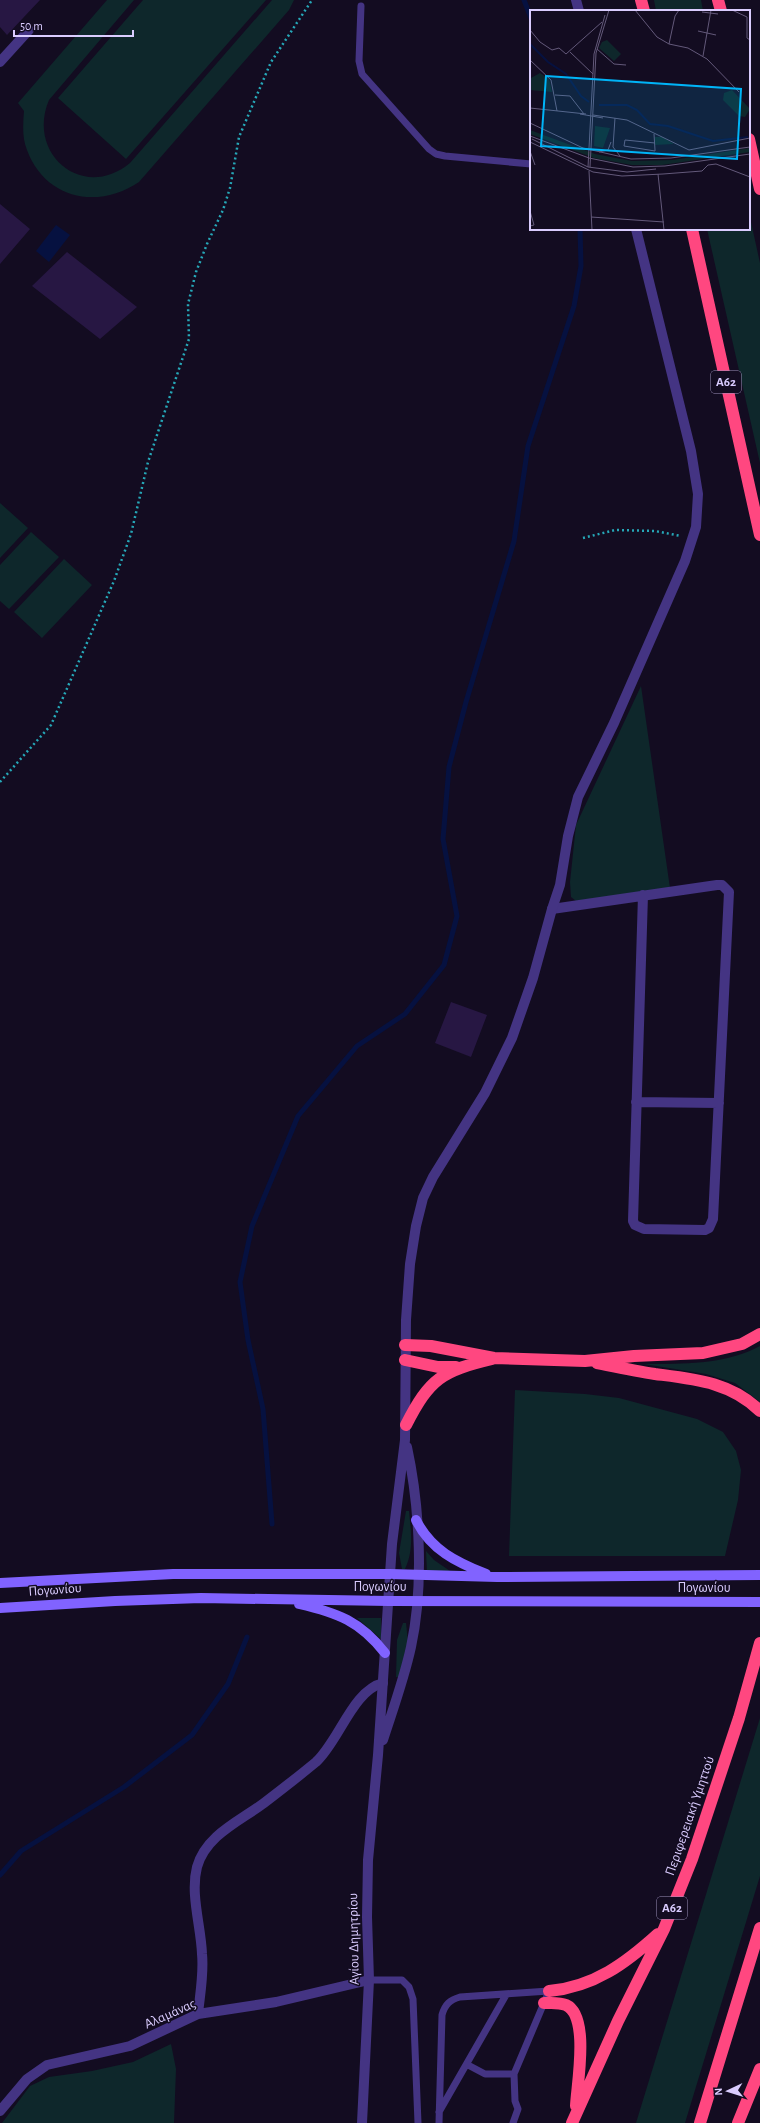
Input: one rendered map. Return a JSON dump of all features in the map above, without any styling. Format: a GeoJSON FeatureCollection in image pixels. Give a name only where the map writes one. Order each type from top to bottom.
{"type":"FeatureCollection","features":[{"type":"Feature","properties":{"kind":"highway"},"geometry":{"type":"LineString","coordinates":[[641,0],[644,10]]}},
{"type":"Feature","properties":{"kind":"highway"},"geometry":{"type":"LineString","coordinates":[[718,0],[721,10]]}},
{"type":"Feature","properties":{"kind":"highway"},"geometry":{"type":"LineString","coordinates":[[750,144],[760,189]]}},
{"type":"Feature","properties":{"kind":"highway","name":"Α62"},"geometry":{"type":"LineString","coordinates":[[692,230],[760,535]]}},
{"type":"Feature","properties":{"kind":"highway"},"geometry":{"type":"LineString","coordinates":[[405,1345],[431,1346],[494,1358],[585,1361],[634,1356],[703,1353],[722,1350],[742,1344],[760,1334]]}},
{"type":"Feature","properties":{"kind":"highway"},"geometry":{"type":"LineString","coordinates":[[406,1425],[415,1407],[435,1381],[455,1369],[494,1358]]}},
{"type":"Feature","properties":{"kind":"highway"},"geometry":{"type":"LineString","coordinates":[[405,1360],[438,1367],[469,1365]]}},
{"type":"Feature","properties":{"kind":"highway"},"geometry":{"type":"LineString","coordinates":[[585,1361],[634,1371],[702,1380],[722,1385],[737,1392],[760,1411]]}},
{"type":"Feature","properties":{"kind":"highway","name":"Περιφερειακή Υμηττού"},"geometry":{"type":"LineString","coordinates":[[574,2119],[618,2021],[664,1929],[692,1859],[739,1718],[760,1643]]}},
{"type":"Feature","properties":{"kind":"highway"},"geometry":{"type":"LineString","coordinates":[[700,2123],[760,1928]]}},
{"type":"Feature","properties":{"kind":"highway"},"geometry":{"type":"LineString","coordinates":[[549,1991],[580,1986],[605,1975],[624,1963],[664,1929]]}},
{"type":"Feature","properties":{"kind":"highway"},"geometry":{"type":"LineString","coordinates":[[544,2003],[566,2005],[574,2012],[578,2022],[580,2041],[574,2119]]}},
{"type":"Feature","properties":{"kind":"highway"},"geometry":{"type":"LineString","coordinates":[[738,2123],[760,2069]]}},
{"type":"Feature","properties":{"kind":"main road"},"geometry":{"type":"LineString","coordinates":[[416,1520],[428,1539],[443,1553],[472,1568],[497,1577]]}},
{"type":"Feature","properties":{"kind":"main road","name":"Πογωνίου"},"geometry":{"type":"LineString","coordinates":[[0,1583],[143,1575],[390,1574],[418,1576],[497,1577],[760,1576]]}},
{"type":"Feature","properties":{"kind":"main road","name":"Πογωνίου"},"geometry":{"type":"LineString","coordinates":[[0,1608],[160,1599],[760,1602]]}},
{"type":"Feature","properties":{"kind":"main road"},"geometry":{"type":"LineString","coordinates":[[278,1599],[328,1611],[344,1617],[367,1632],[385,1653]]}},
{"type":"Feature","properties":{"kind":"street"},"geometry":{"type":"LineString","coordinates":[[576,0],[579,10]]}},
{"type":"Feature","properties":{"kind":"street"},"geometry":{"type":"LineString","coordinates":[[0,62],[29,30]]}},
{"type":"Feature","properties":{"kind":"street"},"geometry":{"type":"LineString","coordinates":[[378,1755],[394,1524],[406,1440],[405,1345],[411,1257],[416,1226],[423,1198],[433,1177],[480,1103],[505,1056],[533,978],[560,885],[568,836],[578,797],[614,723],[694,538],[698,506],[693,462],[636,230]]}},
{"type":"Feature","properties":{"kind":"street"},"geometry":{"type":"LineString","coordinates":[[552,909],[643,895],[716,885],[722,885],[729,892],[713,1219],[709,1228],[701,1231],[644,1229],[635,1225],[633,1221],[643,895]]}},
{"type":"Feature","properties":{"kind":"street"},"geometry":{"type":"LineString","coordinates":[[636,1102],[719,1103]]}},
{"type":"Feature","properties":{"kind":"street"},"geometry":{"type":"LineString","coordinates":[[378,1755],[407,1662],[414,1633],[417,1601],[418,1576],[416,1520],[412,1473],[406,1440]]}},
{"type":"Feature","properties":{"kind":"street"},"geometry":{"type":"LineString","coordinates":[[198,2014],[203,1960],[196,1882],[197,1867],[203,1853],[225,1829],[262,1804],[316,1762],[336,1738],[363,1695],[373,1687],[383,1683]]}},
{"type":"Feature","properties":{"kind":"street","name":"Αγίου Δημητρίου"},"geometry":{"type":"LineString","coordinates":[[362,2123],[370,1980],[367,1916],[368,1860],[378,1755]]}},
{"type":"Feature","properties":{"kind":"street","name":"Αλαμάνας"},"geometry":{"type":"LineString","coordinates":[[0,2111],[27,2079],[47,2065],[130,2046],[198,2014],[276,2002],[370,1980]]}},
{"type":"Feature","properties":{"kind":"lane"},"geometry":{"type":"LineString","coordinates":[[361,6],[359,61],[362,74],[429,148],[436,154],[445,156],[530,164]]}},
{"type":"Feature","properties":{"kind":"lane"},"geometry":{"type":"LineString","coordinates":[[370,1980],[402,1980],[409,1987],[413,1998],[418,2123]]}},
{"type":"Feature","properties":{"kind":"lane"},"geometry":{"type":"LineString","coordinates":[[439,2123],[442,2015],[445,2006],[452,2000],[460,1997],[549,1991],[514,2074],[515,2101],[518,2109],[513,2123]]}},
{"type":"Feature","properties":{"kind":"lane"},"geometry":{"type":"LineString","coordinates":[[439,2112],[468,2065],[506,1995]]}},
{"type":"Feature","properties":{"kind":"lane"},"geometry":{"type":"LineString","coordinates":[[468,2065],[485,2074],[514,2074]]}},
{"type":"Feature","properties":{"kind":"path"},"geometry":{"type":"LineString","coordinates":[[0,782],[52,725],[114,581],[131,534],[148,462],[190,339],[188,304],[196,272],[226,202],[239,137],[271,62],[312,0]]}},
{"type":"Feature","properties":{"kind":"path"},"geometry":{"type":"LineString","coordinates":[[583,538],[615,530],[655,531],[694,538]]}},
{"type":"Feature","properties":{"kind":"green space"},"geometry":{"type":"Polygon","coordinates":[[[107,0],[134,0],[49,100],[44,120],[45,138],[52,154],[63,166],[78,174],[94,177],[112,174],[130,163],[272,0],[294,0],[289,10],[139,182],[123,191],[107,196],[90,197],[74,195],[60,189],[46,180],[35,167],[25,145],[23,131],[24,111],[18,103],[107,0]]]}},
{"type":"Feature","properties":{"kind":"green space"},"geometry":{"type":"Polygon","coordinates":[[[143,0],[266,0],[126,159],[58,98],[143,0]]]}},
{"type":"Feature","properties":{"kind":"green space"},"geometry":{"type":"Polygon","coordinates":[[[654,0],[701,0],[703,10],[656,10],[654,0]]]}},
{"type":"Feature","properties":{"kind":"green space"},"geometry":{"type":"Polygon","coordinates":[[[750,218],[760,263],[760,463],[707,230],[750,230],[750,218]]]}},
{"type":"Feature","properties":{"kind":"green space"},"geometry":{"type":"Polygon","coordinates":[[[0,503],[28,528],[0,558],[0,503]]]}},
{"type":"Feature","properties":{"kind":"green space"},"geometry":{"type":"Polygon","coordinates":[[[31,532],[59,557],[9,609],[0,601],[0,565],[31,532]]]}},
{"type":"Feature","properties":{"kind":"green space"},"geometry":{"type":"Polygon","coordinates":[[[64,559],[92,585],[42,638],[14,612],[64,559]]]}},
{"type":"Feature","properties":{"kind":"green space"},"geometry":{"type":"Polygon","coordinates":[[[641,686],[670,888],[576,901],[571,897],[570,882],[576,825],[641,686]]]}},
{"type":"Feature","properties":{"kind":"green space"},"geometry":{"type":"Polygon","coordinates":[[[760,1346],[760,1402],[735,1383],[706,1374],[644,1364],[673,1364],[718,1360],[747,1352],[760,1346]]]}},
{"type":"Feature","properties":{"kind":"green space"},"geometry":{"type":"Polygon","coordinates":[[[515,1390],[585,1394],[619,1398],[697,1419],[723,1432],[736,1451],[741,1470],[738,1500],[725,1556],[509,1556],[515,1390]]]}},
{"type":"Feature","properties":{"kind":"green space"},"geometry":{"type":"Polygon","coordinates":[[[406,1511],[409,1511],[411,1548],[405,1569],[402,1569],[399,1553],[406,1511]]]}},
{"type":"Feature","properties":{"kind":"green space"},"geometry":{"type":"Polygon","coordinates":[[[426,1551],[434,1560],[453,1573],[427,1573],[426,1551]]]}},
{"type":"Feature","properties":{"kind":"green space"},"geometry":{"type":"Polygon","coordinates":[[[357,1618],[381,1618],[381,1639],[357,1618]]]}},
{"type":"Feature","properties":{"kind":"green space"},"geometry":{"type":"Polygon","coordinates":[[[403,1623],[406,1623],[408,1642],[400,1677],[396,1677],[397,1640],[403,1623]]]}},
{"type":"Feature","properties":{"kind":"green space"},"geometry":{"type":"Polygon","coordinates":[[[760,1718],[760,1876],[685,2123],[636,2123],[760,1718]]]}},
{"type":"Feature","properties":{"kind":"green space"},"geometry":{"type":"Polygon","coordinates":[[[171,2044],[176,2069],[174,2123],[2,2123],[30,2086],[49,2077],[92,2071],[133,2062],[171,2044]]]}},
{"type":"Feature","properties":{"kind":"shaded area"},"geometry":{"type":"Polygon","coordinates":[[[56,225],[70,235],[49,262],[36,251],[56,225]]]}},
{"type":"Feature","properties":{"kind":"building"},"geometry":{"type":"Polygon","coordinates":[[[0,0],[40,0],[7,35],[0,27],[0,0]]]}},
{"type":"Feature","properties":{"kind":"building"},"geometry":{"type":"Polygon","coordinates":[[[0,204],[30,229],[0,264],[0,204]]]}},
{"type":"Feature","properties":{"kind":"building"},"geometry":{"type":"Polygon","coordinates":[[[67,252],[137,307],[100,339],[32,286],[67,252]]]}},
{"type":"Feature","properties":{"kind":"building"},"geometry":{"type":"Polygon","coordinates":[[[451,1002],[487,1015],[471,1057],[435,1043],[451,1002]]]}},
{"type":"Feature","properties":{"kind":"waterway"},"geometry":{"type":"LineString","coordinates":[[524,0],[530,15]]}},
{"type":"Feature","properties":{"kind":"waterway"},"geometry":{"type":"LineString","coordinates":[[272,1524],[263,1409],[248,1340],[240,1282],[252,1226],[298,1116],[357,1046],[405,1014],[444,965],[457,916],[443,839],[449,767],[466,702],[514,541],[528,446],[574,306],[581,266],[580,230]]}},
{"type":"Feature","properties":{"kind":"waterway"},"geometry":{"type":"LineString","coordinates":[[0,1875],[21,1851],[124,1787],[192,1735],[228,1684],[247,1637]]}}]}
